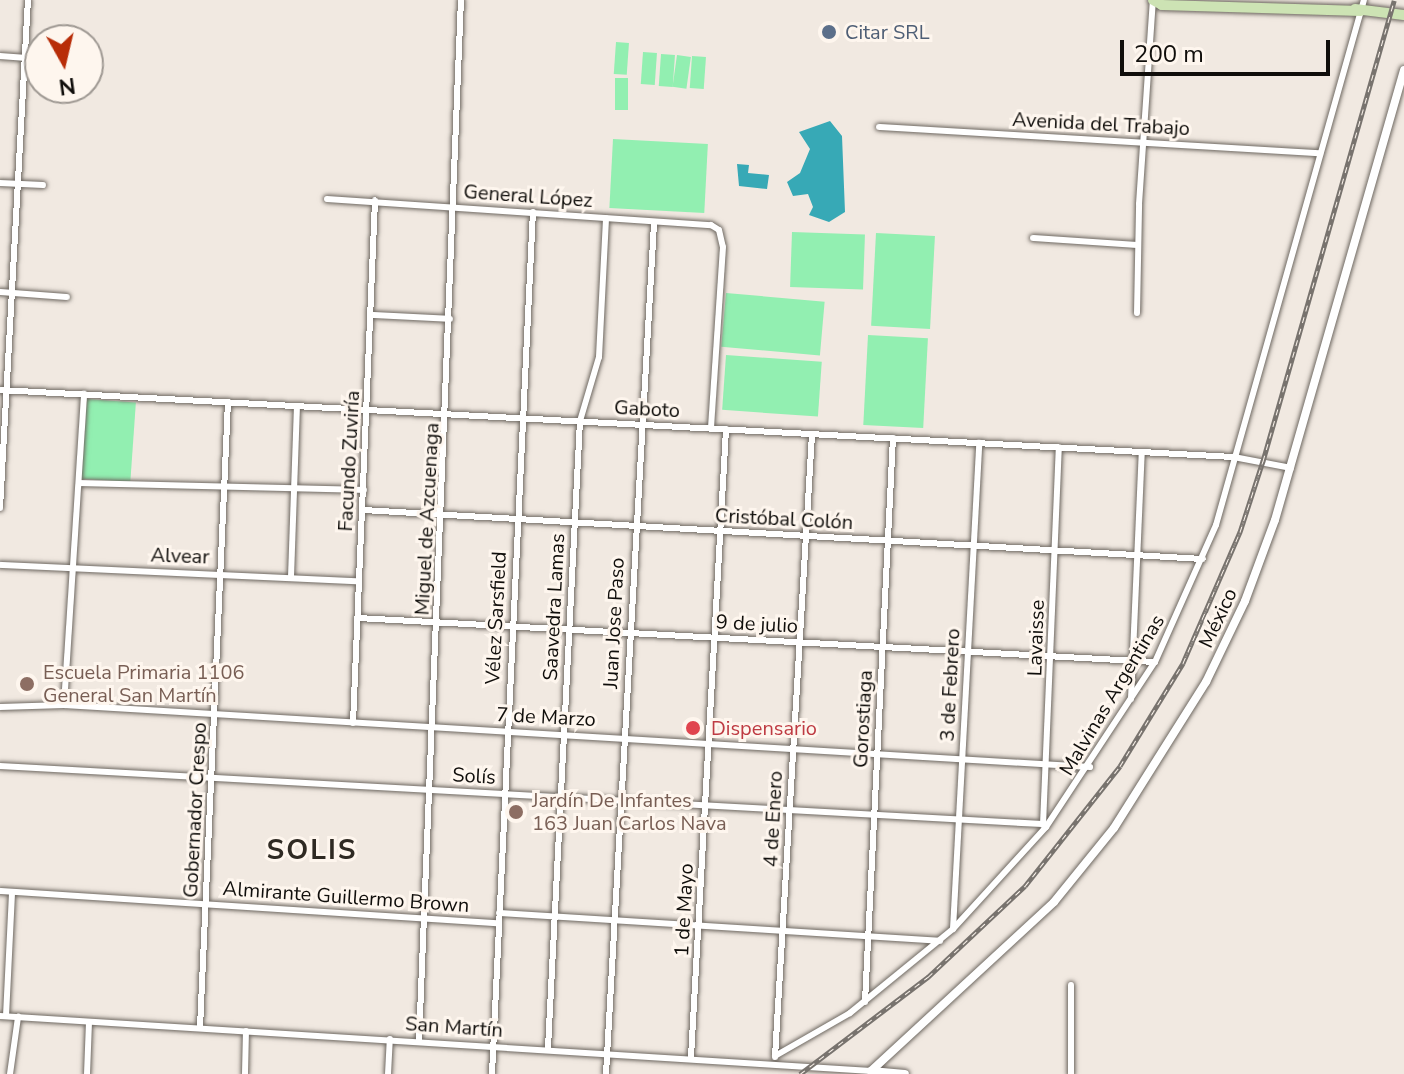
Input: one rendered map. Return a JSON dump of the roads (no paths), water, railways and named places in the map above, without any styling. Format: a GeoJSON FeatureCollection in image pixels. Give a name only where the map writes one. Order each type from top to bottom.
{"type":"FeatureCollection","features":[{"type":"Feature","properties":{"kind":"main road"},"geometry":{"type":"LineString","coordinates":[[1152,0],[1177,6],[1363,6]]}},
{"type":"Feature","properties":{"kind":"main road"},"geometry":{"type":"LineString","coordinates":[[1198,0],[1363,6],[1404,15]]}},
{"type":"Feature","properties":{"kind":"street"},"geometry":{"type":"LineString","coordinates":[[0,508],[3,390],[28,0]]}},
{"type":"Feature","properties":{"kind":"street","name":"Miguel de Azcuenaga"},"geometry":{"type":"LineString","coordinates":[[419,1040],[448,415],[452,206],[461,0]]}},
{"type":"Feature","properties":{"kind":"street"},"geometry":{"type":"LineString","coordinates":[[1137,313],[1152,0]]}},
{"type":"Feature","properties":{"kind":"street","name":"Malvinas Argentinas"},"geometry":{"type":"LineString","coordinates":[[774,1060],[865,1002],[953,929],[1044,826],[1090,767],[1155,662],[1203,559],[1363,6]]}},
{"type":"Feature","properties":{"kind":"street"},"geometry":{"type":"LineString","coordinates":[[0,56],[23,57]]}},
{"type":"Feature","properties":{"kind":"street","name":"México"},"geometry":{"type":"LineString","coordinates":[[871,1071],[1031,926],[1114,828],[1212,669],[1245,601],[1291,468],[1404,70]]}},
{"type":"Feature","properties":{"kind":"street","name":"Avenida del Trabajo"},"geometry":{"type":"LineString","coordinates":[[879,127],[1320,153]]}},
{"type":"Feature","properties":{"kind":"street"},"geometry":{"type":"LineString","coordinates":[[0,183],[43,185]]}},
{"type":"Feature","properties":{"kind":"street","name":"General López"},"geometry":{"type":"LineString","coordinates":[[327,199],[711,225],[722,236],[711,428]]}},
{"type":"Feature","properties":{"kind":"street","name":"Facundo Zuviría"},"geometry":{"type":"LineString","coordinates":[[353,723],[369,410],[375,200]]}},
{"type":"Feature","properties":{"kind":"street","name":"Vélez Sarsfield"},"geometry":{"type":"LineString","coordinates":[[492,1074],[533,212]]}},
{"type":"Feature","properties":{"kind":"street","name":"Saavedra Lamas"},"geometry":{"type":"LineString","coordinates":[[548,1048],[580,421],[599,357],[606,218]]}},
{"type":"Feature","properties":{"kind":"street","name":"Juan Jose Paso"},"geometry":{"type":"LineString","coordinates":[[606,1074],[654,223]]}},
{"type":"Feature","properties":{"kind":"street"},"geometry":{"type":"LineString","coordinates":[[1033,238],[1138,245]]}},
{"type":"Feature","properties":{"kind":"street"},"geometry":{"type":"LineString","coordinates":[[0,292],[67,297]]}},
{"type":"Feature","properties":{"kind":"street"},"geometry":{"type":"LineString","coordinates":[[372,315],[450,319]]}},
{"type":"Feature","properties":{"kind":"street","name":"Gaboto"},"geometry":{"type":"LineString","coordinates":[[3,390],[1234,457],[1291,468]]}},
{"type":"Feature","properties":{"kind":"street"},"geometry":{"type":"LineString","coordinates":[[64,705],[81,483],[84,394]]}},
{"type":"Feature","properties":{"kind":"street","name":"Gobernador Crespo"},"geometry":{"type":"LineString","coordinates":[[200,1028],[228,402]]}},
{"type":"Feature","properties":{"kind":"street"},"geometry":{"type":"LineString","coordinates":[[291,577],[297,406]]}},
{"type":"Feature","properties":{"kind":"street","name":"1 de Mayo"},"geometry":{"type":"LineString","coordinates":[[691,1057],[726,429]]}},
{"type":"Feature","properties":{"kind":"street","name":"4 de Enero"},"geometry":{"type":"LineString","coordinates":[[774,1060],[812,434]]}},
{"type":"Feature","properties":{"kind":"street","name":"Gorostiaga"},"geometry":{"type":"LineString","coordinates":[[865,1002],[893,438]]}},
{"type":"Feature","properties":{"kind":"street","name":"3 de Febrero"},"geometry":{"type":"LineString","coordinates":[[953,929],[979,443]]}},
{"type":"Feature","properties":{"kind":"street","name":"Lavaisse"},"geometry":{"type":"LineString","coordinates":[[1044,826],[1059,447]]}},
{"type":"Feature","properties":{"kind":"street"},"geometry":{"type":"LineString","coordinates":[[1131,703],[1142,452]]}},
{"type":"Feature","properties":{"kind":"street"},"geometry":{"type":"LineString","coordinates":[[81,483],[223,489],[364,490]]}},
{"type":"Feature","properties":{"kind":"street","name":"Cristóbal Colón"},"geometry":{"type":"LineString","coordinates":[[363,510],[1203,559]]}},
{"type":"Feature","properties":{"kind":"street","name":"Alvear"},"geometry":{"type":"LineString","coordinates":[[0,565],[359,581]]}},
{"type":"Feature","properties":{"kind":"street","name":"9 de julio"},"geometry":{"type":"LineString","coordinates":[[358,618],[1155,662]]}},
{"type":"Feature","properties":{"kind":"street","name":"7 de Marzo"},"geometry":{"type":"LineString","coordinates":[[0,707],[64,705],[1090,767]]}},
{"type":"Feature","properties":{"kind":"street","name":"Solís"},"geometry":{"type":"LineString","coordinates":[[0,766],[1044,826]]}},
{"type":"Feature","properties":{"kind":"street","name":"Almirante Guillermo Brown"},"geometry":{"type":"LineString","coordinates":[[0,891],[498,923]]}},
{"type":"Feature","properties":{"kind":"street"},"geometry":{"type":"LineString","coordinates":[[3,1016],[12,892]]}},
{"type":"Feature","properties":{"kind":"street"},"geometry":{"type":"LineString","coordinates":[[499,913],[940,941]]}},
{"type":"Feature","properties":{"kind":"street"},"geometry":{"type":"LineString","coordinates":[[1071,985],[1071,1074]]}},
{"type":"Feature","properties":{"kind":"street","name":"San Martín"},"geometry":{"type":"LineString","coordinates":[[3,1016],[607,1053],[774,1060],[838,1071],[905,1074]]}},
{"type":"Feature","properties":{"kind":"street"},"geometry":{"type":"LineString","coordinates":[[10,1074],[18,1017]]}},
{"type":"Feature","properties":{"kind":"street"},"geometry":{"type":"LineString","coordinates":[[87,1074],[89,1022]]}},
{"type":"Feature","properties":{"kind":"street"},"geometry":{"type":"LineString","coordinates":[[245,1074],[246,1031]]}},
{"type":"Feature","properties":{"kind":"street"},"geometry":{"type":"LineString","coordinates":[[388,1074],[390,1039]]}},
{"type":"Feature","properties":{"kind":"water"},"geometry":{"type":"Polygon","coordinates":[[[830,121],[842,136],[845,212],[829,222],[809,215],[813,207],[808,194],[793,196],[787,182],[800,173],[810,149],[799,132],[830,121]]]}},
{"type":"Feature","properties":{"kind":"water"},"geometry":{"type":"Polygon","coordinates":[[[737,164],[749,165],[748,173],[769,175],[767,189],[739,186],[737,164]]]}},
{"type":"Feature","properties":{"kind":"railway"},"geometry":{"type":"LineString","coordinates":[[800,1074],[928,977],[1025,886],[1120,766],[1183,663],[1240,532],[1263,461],[1394,0]]}},
{"type":"Feature","properties":{"kind":"place","name":"Citar SRL"},"geometry":{"type":"Point","coordinates":[829,32]}},
{"type":"Feature","properties":{"kind":"place","name":"Escuela Primaria 1106 General San Martín"},"geometry":{"type":"Point","coordinates":[27,684]}},
{"type":"Feature","properties":{"kind":"place","name":"Dispensario"},"geometry":{"type":"Point","coordinates":[693,728]}},
{"type":"Feature","properties":{"kind":"place","name":"Jardín De Infantes 163 Juan Carlos Nava"},"geometry":{"type":"Point","coordinates":[516,812]}},
{"type":"Feature","properties":{"kind":"district","name":"SOLIS"},"geometry":{"type":"Point","coordinates":[312,850]}}]}
